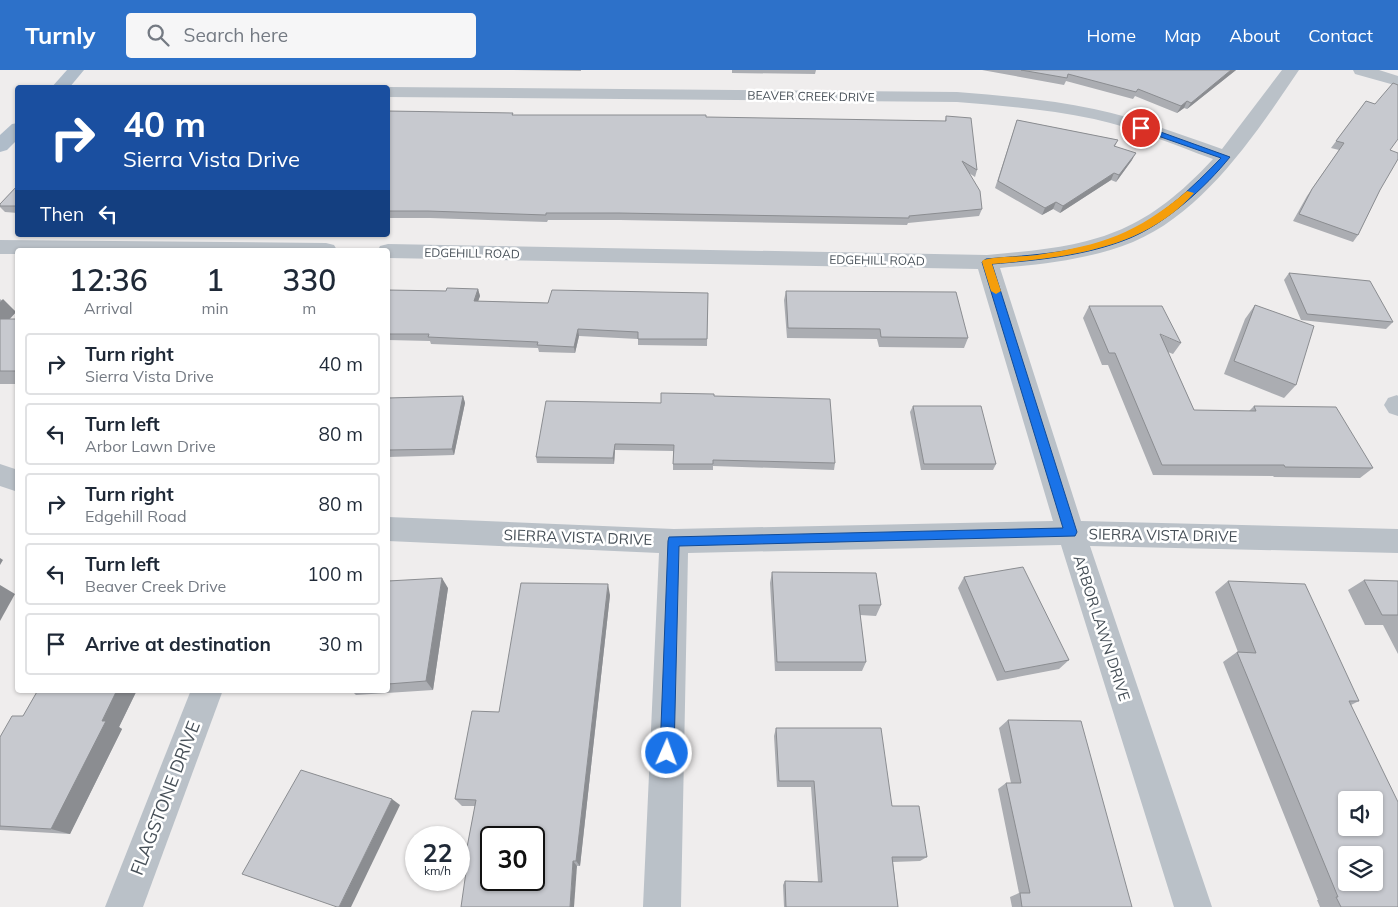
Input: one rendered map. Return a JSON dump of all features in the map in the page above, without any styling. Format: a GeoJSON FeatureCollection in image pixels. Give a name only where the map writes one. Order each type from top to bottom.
{"type":"FeatureCollection","features":[{"type":"Feature","properties":{"kind":"main road"},"geometry":{"type":"LineString","coordinates":[[62,85],[76,70]]}},
{"type":"Feature","properties":{"kind":"main road"},"geometry":{"type":"LineString","coordinates":[[0,146],[15,131]]}},
{"type":"Feature","properties":{"kind":"street","name":"EDGEHILL ROAD"},"geometry":{"type":"LineString","coordinates":[[390,251],[986,262],[1035,258],[1093,248],[1128,236],[1167,213],[1200,185],[1226,157],[1291,70]]}},
{"type":"Feature","properties":{"kind":"street"},"geometry":{"type":"LineString","coordinates":[[1361,70],[1398,81]]}},
{"type":"Feature","properties":{"kind":"street","name":"BEAVER CREEK DRIVE"},"geometry":{"type":"LineString","coordinates":[[390,92],[956,97],[1030,103],[1094,114],[1156,132],[1226,157]]}},
{"type":"Feature","properties":{"kind":"street"},"geometry":{"type":"LineString","coordinates":[[0,247],[109,248]]}},
{"type":"Feature","properties":{"kind":"street","name":"ARBOR LAWN DRIVE"},"geometry":{"type":"LineString","coordinates":[[986,262],[1071,532],[1193,907]]}},
{"type":"Feature","properties":{"kind":"street"},"geometry":{"type":"LineString","coordinates":[[0,475],[15,480]]}},
{"type":"Feature","properties":{"kind":"street","name":"SIERRA VISTA DRIVE"},"geometry":{"type":"LineString","coordinates":[[390,529],[674,541],[1071,532],[1398,541]]}},
{"type":"Feature","properties":{"kind":"street"},"geometry":{"type":"LineString","coordinates":[[662,907],[674,541]]}},
{"type":"Feature","properties":{"kind":"street","name":"FLAGSTONE DRIVE"},"geometry":{"type":"LineString","coordinates":[[124,907],[206,693]]}},
{"type":"Feature","properties":{"kind":"building"},"geometry":{"type":"Polygon","coordinates":[[[1021,70],[1231,70],[1191,103],[1187,101],[1181,106],[1138,89],[1136,92],[1068,74],[1067,78],[1021,70]]]}},
{"type":"Feature","properties":{"kind":"building"},"geometry":{"type":"Polygon","coordinates":[[[1393,83],[1398,85],[1398,139],[1390,150],[1398,153],[1398,159],[1358,235],[1299,214],[1312,189],[1344,143],[1336,141],[1366,101],[1375,104],[1393,83]]]}},
{"type":"Feature","properties":{"kind":"building"},"geometry":{"type":"Polygon","coordinates":[[[390,111],[513,113],[512,115],[706,115],[706,117],[946,121],[946,116],[971,118],[977,170],[962,161],[980,191],[982,209],[909,216],[909,218],[619,213],[546,213],[546,215],[390,211],[390,111]]]}},
{"type":"Feature","properties":{"kind":"building"},"geometry":{"type":"Polygon","coordinates":[[[1017,120],[1118,140],[1114,146],[1136,153],[1119,175],[1114,173],[1063,206],[1056,202],[1045,208],[998,181],[1017,120]]]}},
{"type":"Feature","properties":{"kind":"building"},"geometry":{"type":"Polygon","coordinates":[[[15,188],[15,206],[0,206],[15,188]]]}},
{"type":"Feature","properties":{"kind":"building"},"geometry":{"type":"Polygon","coordinates":[[[1289,273],[1370,281],[1393,322],[1307,314],[1289,273]]]}},
{"type":"Feature","properties":{"kind":"building"},"geometry":{"type":"Polygon","coordinates":[[[447,288],[478,289],[474,301],[548,303],[552,290],[708,293],[707,339],[638,339],[638,332],[578,329],[574,347],[537,345],[538,342],[428,337],[429,334],[390,334],[390,290],[446,291],[447,288]]]}},
{"type":"Feature","properties":{"kind":"building"},"geometry":{"type":"Polygon","coordinates":[[[786,291],[956,292],[968,338],[881,337],[880,329],[788,328],[786,291]]]}},
{"type":"Feature","properties":{"kind":"building"},"geometry":{"type":"Polygon","coordinates":[[[1255,305],[1314,326],[1296,385],[1234,361],[1255,305]]]}},
{"type":"Feature","properties":{"kind":"building"},"geometry":{"type":"Polygon","coordinates":[[[1089,306],[1162,306],[1181,343],[1160,334],[1194,410],[1256,411],[1254,406],[1336,407],[1373,468],[1285,467],[1284,465],[1162,465],[1115,353],[1109,353],[1089,306]]]}},
{"type":"Feature","properties":{"kind":"building"},"geometry":{"type":"Polygon","coordinates":[[[0,319],[15,319],[15,371],[0,371],[0,319]]]}},
{"type":"Feature","properties":{"kind":"building"},"geometry":{"type":"Polygon","coordinates":[[[661,393],[830,399],[835,463],[713,460],[713,464],[673,464],[674,445],[615,444],[613,458],[536,457],[546,401],[661,403],[661,393]]]}},
{"type":"Feature","properties":{"kind":"building"},"geometry":{"type":"Polygon","coordinates":[[[463,396],[452,449],[390,450],[390,398],[463,396]]]}},
{"type":"Feature","properties":{"kind":"building"},"geometry":{"type":"Polygon","coordinates":[[[913,406],[981,406],[996,464],[924,464],[913,406]]]}},
{"type":"Feature","properties":{"kind":"building"},"geometry":{"type":"Polygon","coordinates":[[[1023,567],[1069,660],[1005,672],[964,577],[1023,567]]]}},
{"type":"Feature","properties":{"kind":"building"},"geometry":{"type":"Polygon","coordinates":[[[772,572],[876,573],[881,605],[859,605],[866,662],[777,662],[772,572]]]}},
{"type":"Feature","properties":{"kind":"building"},"geometry":{"type":"Polygon","coordinates":[[[442,578],[426,681],[390,684],[390,581],[442,578]]]}},
{"type":"Feature","properties":{"kind":"building"},"geometry":{"type":"Polygon","coordinates":[[[1364,580],[1398,581],[1398,615],[1382,615],[1364,580]]]}},
{"type":"Feature","properties":{"kind":"building"},"geometry":{"type":"Polygon","coordinates":[[[1228,581],[1305,584],[1359,701],[1349,701],[1398,802],[1398,907],[1341,907],[1237,652],[1256,653],[1228,581]]]}},
{"type":"Feature","properties":{"kind":"building"},"geometry":{"type":"Polygon","coordinates":[[[521,583],[608,584],[576,861],[573,861],[570,907],[461,907],[463,891],[470,891],[470,832],[476,800],[455,799],[472,711],[499,712],[521,583]]]}},
{"type":"Feature","properties":{"kind":"building"},"geometry":{"type":"Polygon","coordinates":[[[36,693],[116,693],[102,721],[106,721],[51,829],[0,826],[0,737],[12,716],[23,716],[36,693]]]}},
{"type":"Feature","properties":{"kind":"building"},"geometry":{"type":"Polygon","coordinates":[[[1008,720],[1081,721],[1132,907],[1022,907],[1020,893],[1030,893],[1006,783],[1021,783],[1008,720]]]}},
{"type":"Feature","properties":{"kind":"building"},"geometry":{"type":"Polygon","coordinates":[[[776,728],[881,728],[892,806],[919,806],[927,857],[892,857],[898,907],[786,907],[785,881],[822,882],[814,781],[779,781],[776,728]]]}},
{"type":"Feature","properties":{"kind":"building"},"geometry":{"type":"Polygon","coordinates":[[[301,770],[392,799],[339,907],[242,874],[301,770]]]}},
{"type":"Feature","properties":{"kind":"slow traffic"},"geometry":{"type":"LineString","coordinates":[[996,291],[986,262],[1035,258],[1093,248],[1128,236],[1167,213],[1190,193]]}},
{"type":"Feature","properties":{"kind":"route"},"geometry":{"type":"LineString","coordinates":[[667,753],[674,541],[1071,532],[986,262],[1035,258],[1093,248],[1128,236],[1167,213],[1200,185],[1226,157],[1141,128]]}}]}
